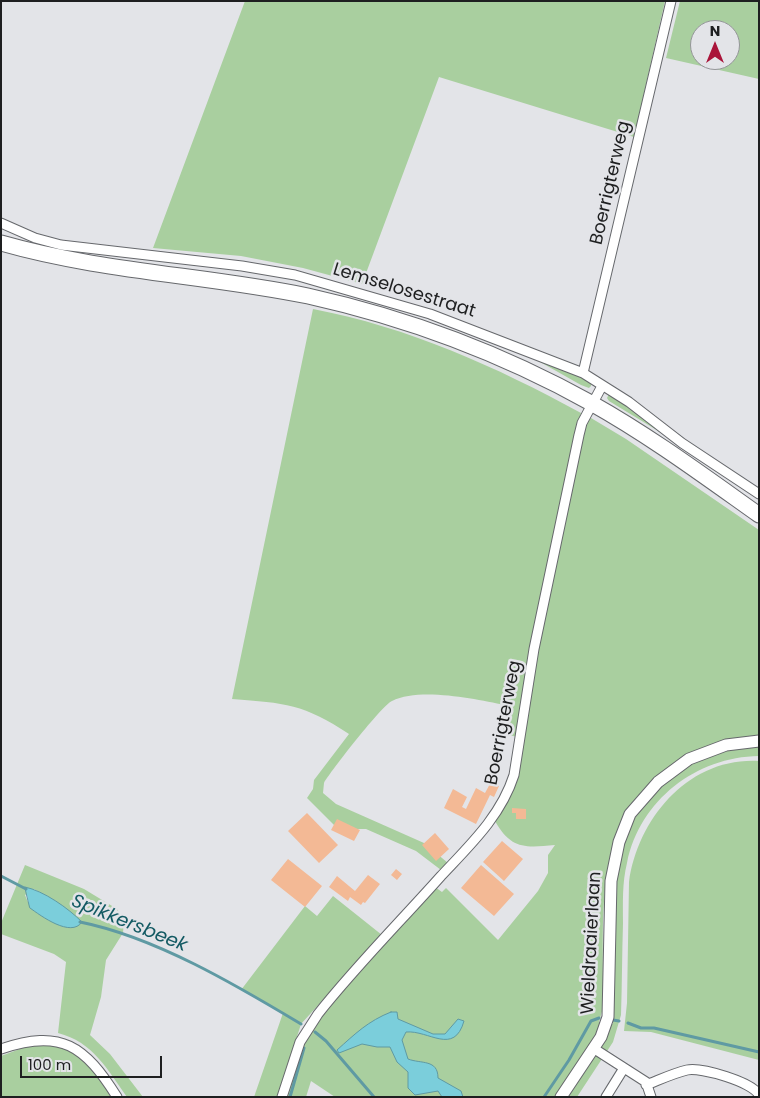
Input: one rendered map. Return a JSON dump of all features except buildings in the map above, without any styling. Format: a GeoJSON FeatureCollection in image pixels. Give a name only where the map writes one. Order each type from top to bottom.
{"type":"FeatureCollection","features":[{"type":"Feature","properties":{"kind":"main road"},"geometry":{"type":"LineString","coordinates":[[1,243],[87,264],[309,296],[386,316],[494,355],[592,404],[650,439],[759,515]]}},
{"type":"Feature","properties":{"kind":"street","name":"Boerrigterweg"},"geometry":{"type":"LineString","coordinates":[[583,373],[671,1]]}},
{"type":"Feature","properties":{"kind":"street","name":"Lemselosestraat"},"geometry":{"type":"LineString","coordinates":[[1,223],[35,238],[61,245],[242,266],[295,275],[430,314],[583,373],[629,402],[682,443],[759,494]]}},
{"type":"Feature","properties":{"kind":"street","name":"Boerrigterweg"},"geometry":{"type":"LineString","coordinates":[[282,1097],[296,1053],[312,1022],[486,826],[501,808],[509,792],[514,775],[534,649],[579,435],[602,386]]}},
{"type":"Feature","properties":{"kind":"street","name":"Wieldraaierlaan"},"geometry":{"type":"LineString","coordinates":[[561,1097],[601,1037],[608,1017],[611,881],[614,859],[630,814],[658,782],[689,759],[726,745],[759,741]]}},
{"type":"Feature","properties":{"kind":"street"},"geometry":{"type":"LineString","coordinates":[[1,1049],[19,1043],[40,1040],[55,1040],[72,1046],[82,1052],[96,1065],[117,1097]]}},
{"type":"Feature","properties":{"kind":"street"},"geometry":{"type":"LineString","coordinates":[[593,1048],[646,1084],[651,1097]]}},
{"type":"Feature","properties":{"kind":"street"},"geometry":{"type":"LineString","coordinates":[[606,1097],[624,1068]]}},
{"type":"Feature","properties":{"kind":"street"},"geometry":{"type":"LineString","coordinates":[[646,1084],[688,1070],[700,1070],[751,1086],[759,1095]]}},
{"type":"Feature","properties":{"kind":"green space"},"geometry":{"type":"Polygon","coordinates":[[[245,1],[665,1],[634,137],[439,77],[362,284],[303,268],[241,256],[153,248],[245,1]]]}},
{"type":"Feature","properties":{"kind":"green space"},"geometry":{"type":"Polygon","coordinates":[[[680,1],[759,1],[759,79],[719,70],[740,70],[740,20],[690,20],[690,63],[666,58],[680,1]]]}},
{"type":"Feature","properties":{"kind":"green space"},"geometry":{"type":"Polygon","coordinates":[[[313,309],[383,326],[451,351],[517,380],[581,413],[559,514],[518,737],[503,734],[505,705],[448,696],[417,695],[404,697],[392,701],[378,714],[324,783],[323,793],[336,804],[424,843],[448,863],[441,870],[416,851],[366,829],[338,829],[307,798],[313,789],[314,780],[349,734],[319,716],[294,707],[232,699],[313,309]]]}},
{"type":"Feature","properties":{"kind":"green space"},"geometry":{"type":"Polygon","coordinates":[[[526,354],[591,380],[591,386],[589,388],[581,385],[526,354]]]}},
{"type":"Feature","properties":{"kind":"green space"},"geometry":{"type":"Polygon","coordinates":[[[609,394],[629,406],[673,440],[609,401],[607,398],[609,394]]]}},
{"type":"Feature","properties":{"kind":"green space"},"geometry":{"type":"Polygon","coordinates":[[[591,418],[626,439],[759,530],[759,737],[703,749],[682,758],[660,774],[638,797],[622,823],[612,851],[606,882],[603,913],[603,1008],[599,1022],[601,1022],[595,1036],[555,1097],[335,1097],[311,1081],[306,1097],[285,1097],[296,1060],[317,1018],[435,887],[442,892],[446,888],[498,940],[538,891],[548,873],[548,855],[555,845],[519,845],[507,837],[495,821],[507,802],[580,437],[588,419],[591,418]]]}},
{"type":"Feature","properties":{"kind":"green space"},"geometry":{"type":"Polygon","coordinates":[[[759,746],[759,756],[736,758],[714,764],[674,786],[644,820],[634,840],[624,878],[621,1015],[613,1042],[577,1097],[566,1097],[610,1024],[613,1024],[614,888],[620,849],[635,816],[657,788],[689,764],[726,750],[759,746]]]}},
{"type":"Feature","properties":{"kind":"green space"},"geometry":{"type":"Polygon","coordinates":[[[759,761],[759,1060],[651,1032],[624,1031],[627,1003],[629,882],[634,858],[643,836],[671,796],[689,781],[710,769],[734,762],[759,761]]]}},
{"type":"Feature","properties":{"kind":"green space"},"geometry":{"type":"Polygon","coordinates":[[[25,865],[84,889],[117,909],[124,920],[123,933],[106,960],[101,997],[90,1035],[110,1054],[143,1097],[127,1097],[106,1067],[90,1050],[70,1037],[58,1033],[66,962],[54,954],[1,934],[1,923],[25,865]],[[34,889],[25,895],[29,904],[41,915],[56,920],[82,922],[34,889]]]}},
{"type":"Feature","properties":{"kind":"green space"},"geometry":{"type":"Polygon","coordinates":[[[333,896],[382,935],[301,1024],[278,1097],[254,1097],[283,1013],[241,990],[305,906],[317,916],[333,896]]]}},
{"type":"Feature","properties":{"kind":"green space"},"geometry":{"type":"Polygon","coordinates":[[[36,1043],[65,1047],[89,1064],[113,1097],[1,1097],[1,1056],[36,1043]]]}},
{"type":"Feature","properties":{"kind":"water"},"geometry":{"type":"Polygon","coordinates":[[[25,887],[40,892],[55,901],[82,922],[71,928],[64,927],[41,916],[30,908],[25,887]]]}},
{"type":"Feature","properties":{"kind":"water"},"geometry":{"type":"Polygon","coordinates":[[[391,1012],[397,1012],[398,1019],[433,1034],[445,1034],[458,1019],[464,1021],[460,1031],[454,1037],[440,1039],[415,1032],[406,1032],[402,1040],[408,1059],[432,1065],[437,1072],[438,1078],[461,1091],[463,1097],[442,1097],[438,1091],[415,1095],[408,1088],[408,1072],[397,1062],[390,1047],[362,1044],[339,1053],[337,1050],[362,1028],[375,1019],[391,1012]]]}},
{"type":"Feature","properties":{"kind":"waterway","name":"Spikkersbeek"},"geometry":{"type":"LineString","coordinates":[[1,876],[26,889]]}},
{"type":"Feature","properties":{"kind":"waterway","name":"Spikkersbeek"},"geometry":{"type":"LineString","coordinates":[[80,922],[108,929],[166,951],[250,994],[301,1024]]}},
{"type":"Feature","properties":{"kind":"waterway"},"geometry":{"type":"LineString","coordinates":[[544,1097],[569,1060],[591,1021],[599,1018]]}},
{"type":"Feature","properties":{"kind":"waterway"},"geometry":{"type":"LineString","coordinates":[[613,1020],[619,1021]]}},
{"type":"Feature","properties":{"kind":"waterway"},"geometry":{"type":"LineString","coordinates":[[628,1023],[641,1028],[654,1028],[759,1052]]}},
{"type":"Feature","properties":{"kind":"waterway","name":"Spikkersbeek"},"geometry":{"type":"LineString","coordinates":[[315,1032],[326,1041],[374,1097]]}},
{"type":"Feature","properties":{"kind":"waterway"},"geometry":{"type":"LineString","coordinates":[[290,1097],[304,1048]]}}]}
